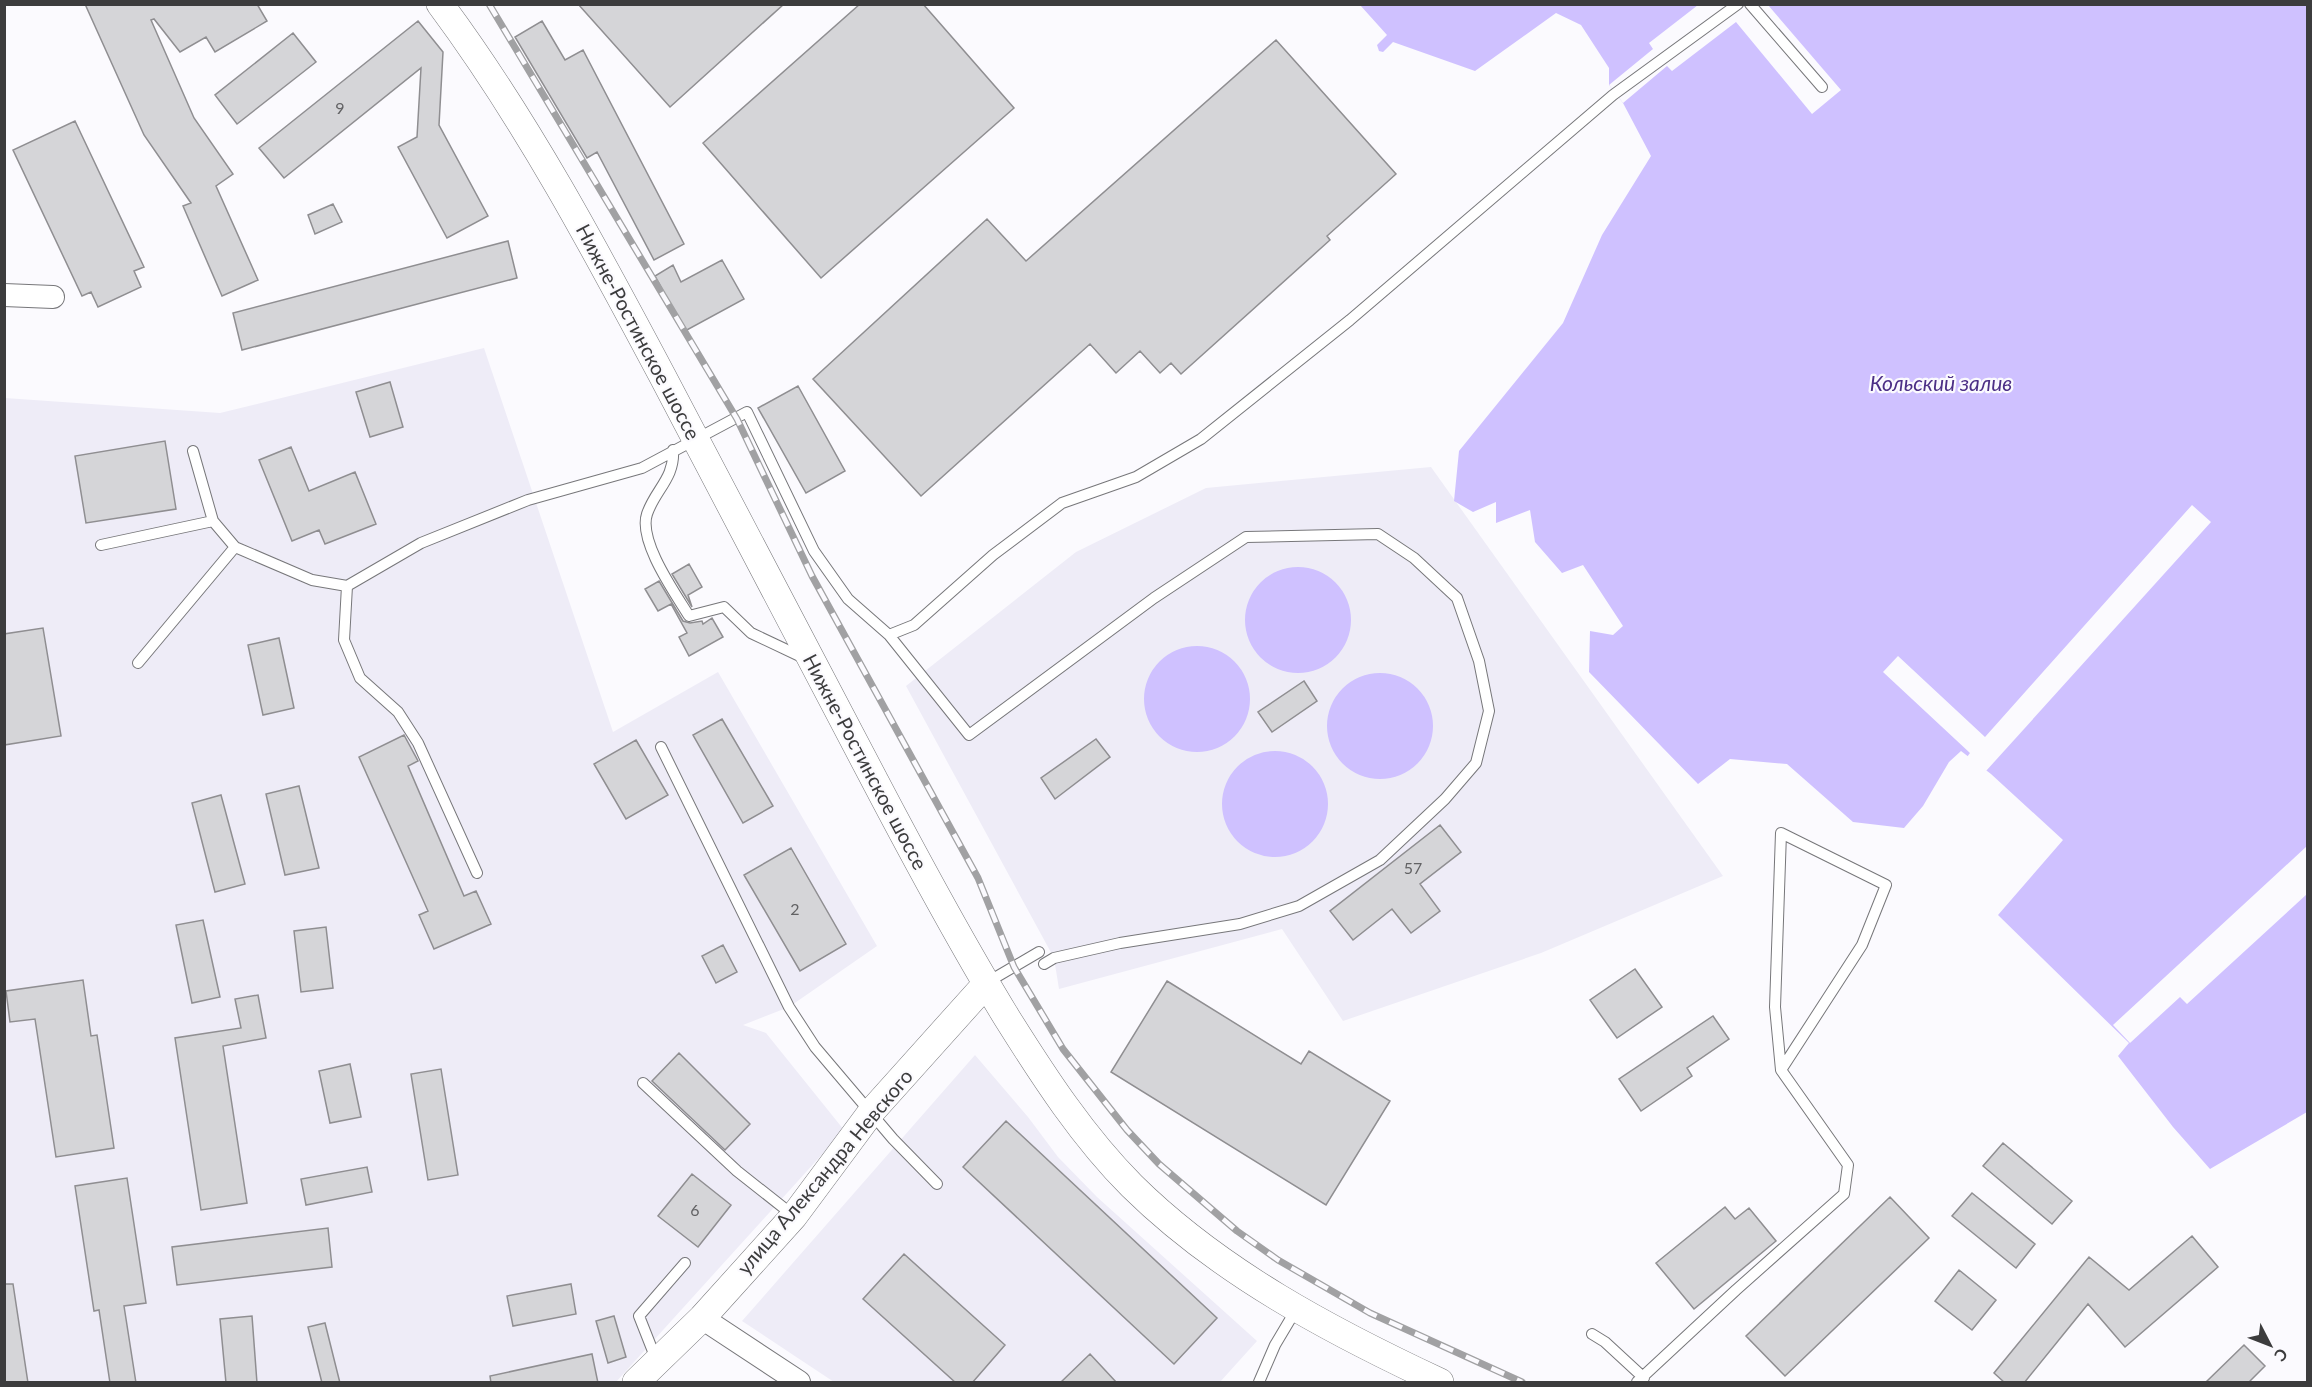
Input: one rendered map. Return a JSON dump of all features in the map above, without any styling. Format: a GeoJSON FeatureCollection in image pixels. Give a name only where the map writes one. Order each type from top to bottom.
{"type":"FeatureCollection","features":[{"type":"Feature","properties":{"kind":"street","name":"Нижне-Ростинское шоссе"},"geometry":{"type":"LineString","coordinates":[[440,4],[476,52],[595,249],[684,444],[813,662],[928,882],[986,984],[1056,1092],[1127,1181],[1180,1230],[1298,1308],[1373,1351],[1440,1383]]}},
{"type":"Feature","properties":{"kind":"street"},"geometry":{"type":"LineString","coordinates":[[4,295],[53,297]]}},
{"type":"Feature","properties":{"kind":"street","name":"улица Александра Невского"},"geometry":{"type":"LineString","coordinates":[[636,1383],[658,1364],[702,1318],[794,1216],[872,1111],[986,984]]}},
{"type":"Feature","properties":{"kind":"street"},"geometry":{"type":"LineString","coordinates":[[702,1318],[799,1383]]}},
{"type":"Feature","properties":{"kind":"lane"},"geometry":{"type":"LineString","coordinates":[[890,635],[914,625],[993,555],[1062,503],[1136,477],[1201,439],[1350,320],[1613,95],[1737,4]]}},
{"type":"Feature","properties":{"kind":"lane"},"geometry":{"type":"LineString","coordinates":[[1750,4],[1822,87]]}},
{"type":"Feature","properties":{"kind":"lane"},"geometry":{"type":"LineString","coordinates":[[193,451],[213,521],[235,547],[312,580],[347,586],[421,543],[528,500],[642,468],[747,412],[814,551],[848,599],[890,635],[969,735],[1154,598],[1246,537],[1378,534],[1414,558],[1457,598],[1479,661],[1489,711],[1476,764],[1445,798],[1380,860],[1289,909],[1240,924],[1120,943],[1054,958],[1044,964]]}},
{"type":"Feature","properties":{"kind":"lane"},"geometry":{"type":"LineString","coordinates":[[684,444],[667,482],[646,515],[651,551],[689,616],[724,607],[751,633],[785,651],[813,662]]}},
{"type":"Feature","properties":{"kind":"lane"},"geometry":{"type":"LineString","coordinates":[[101,545],[213,521]]}},
{"type":"Feature","properties":{"kind":"lane"},"geometry":{"type":"LineString","coordinates":[[138,663],[235,547]]}},
{"type":"Feature","properties":{"kind":"lane"},"geometry":{"type":"LineString","coordinates":[[347,586],[344,640],[360,678],[398,712],[418,742],[477,873]]}},
{"type":"Feature","properties":{"kind":"lane"},"geometry":{"type":"LineString","coordinates":[[661,747],[789,1007],[815,1047],[872,1111],[893,1139],[937,1184]]}},
{"type":"Feature","properties":{"kind":"lane"},"geometry":{"type":"LineString","coordinates":[[1592,1335],[1605,1342],[1640,1380],[1736,1290],[1844,1194],[1848,1165],[1781,1070],[1774,1007],[1781,833],[1886,885],[1862,945],[1781,1070]]}},
{"type":"Feature","properties":{"kind":"lane"},"geometry":{"type":"LineString","coordinates":[[986,984],[1039,952]]}},
{"type":"Feature","properties":{"kind":"lane"},"geometry":{"type":"LineString","coordinates":[[643,1083],[737,1171],[794,1216]]}},
{"type":"Feature","properties":{"kind":"lane"},"geometry":{"type":"LineString","coordinates":[[658,1364],[639,1316],[685,1263]]}},
{"type":"Feature","properties":{"kind":"lane"},"geometry":{"type":"LineString","coordinates":[[1258,1383],[1275,1345],[1298,1308]]}},
{"type":"Feature","properties":{"kind":"shaded area"},"geometry":{"type":"Polygon","coordinates":[[[484,348],[613,732],[718,672],[877,946],[789,1007],[743,1025],[766,1033],[844,1130],[616,1382],[5,1382],[5,398],[220,413],[484,348]]]}},
{"type":"Feature","properties":{"kind":"shaded area"},"geometry":{"type":"Polygon","coordinates":[[[1431,467],[1723,876],[1541,953],[1343,1021],[1282,929],[1059,989],[1054,958],[906,686],[1076,552],[1206,488],[1431,467]]]}},
{"type":"Feature","properties":{"kind":"shaded area"},"geometry":{"type":"Polygon","coordinates":[[[975,1055],[1028,1117],[1058,1157],[1097,1197],[1257,1341],[1220,1382],[834,1382],[742,1321],[975,1055]]]}},
{"type":"Feature","properties":{"kind":"water","name":"Кольский залив"},"geometry":{"type":"Polygon","coordinates":[[[1360,5],[2307,5],[2307,1112],[2210,1169],[2173,1127],[2118,1056],[2129,1043],[1998,915],[2063,840],[1991,774],[1961,751],[1949,762],[1923,806],[1904,828],[1853,822],[1787,764],[1730,759],[1698,784],[1589,672],[1590,631],[1613,635],[1623,626],[1583,565],[1562,573],[1535,542],[1530,510],[1496,523],[1496,502],[1473,512],[1454,501],[1459,451],[1563,323],[1602,235],[1651,156],[1623,103],[1609,85],[1609,68],[1581,25],[1556,13],[1475,71],[1393,42],[1383,52],[1379,51],[1377,45],[1387,35],[1360,5]]]}},
{"type":"Feature","properties":{"kind":"water"},"geometry":{"type":"Polygon","coordinates":[[[1298,567],[1318,571],[1336,582],[1347,600],[1351,620],[1347,640],[1336,658],[1318,669],[1298,673],[1278,669],[1260,658],[1249,640],[1245,620],[1249,600],[1260,582],[1278,571],[1298,567]]]}},
{"type":"Feature","properties":{"kind":"water"},"geometry":{"type":"Polygon","coordinates":[[[1197,646],[1217,650],[1235,661],[1246,679],[1250,699],[1246,719],[1235,737],[1217,748],[1197,752],[1177,748],[1159,737],[1148,719],[1144,699],[1148,679],[1159,661],[1177,650],[1197,646]]]}},
{"type":"Feature","properties":{"kind":"water"},"geometry":{"type":"Polygon","coordinates":[[[1380,673],[1400,677],[1418,688],[1429,706],[1433,726],[1429,746],[1418,764],[1400,775],[1380,779],[1360,775],[1342,764],[1331,746],[1327,726],[1331,706],[1342,688],[1360,677],[1380,673]]]}},
{"type":"Feature","properties":{"kind":"water"},"geometry":{"type":"Polygon","coordinates":[[[1275,751],[1295,755],[1313,766],[1324,784],[1328,804],[1324,824],[1313,842],[1295,853],[1275,857],[1255,853],[1237,842],[1226,824],[1222,804],[1226,784],[1237,766],[1255,755],[1275,751]]]}},
{"type":"Feature","properties":{"kind":"pier"},"geometry":{"type":"Polygon","coordinates":[[[1698,5],[1768,5],[1841,90],[1812,114],[1736,22],[1672,71],[1667,66],[1623,103],[1609,85],[1653,49],[1649,43],[1698,5]]]}},
{"type":"Feature","properties":{"kind":"pier"},"geometry":{"type":"Polygon","coordinates":[[[2192,505],[2211,522],[1986,771],[1967,757],[1970,753],[1883,672],[1898,656],[1985,737],[2192,505]]]}},
{"type":"Feature","properties":{"kind":"pier"},"geometry":{"type":"Polygon","coordinates":[[[2307,846],[2307,894],[2187,1004],[2180,997],[2130,1043],[2113,1025],[2307,846]]]}},
{"type":"Feature","properties":{"kind":"building"},"geometry":{"type":"Polygon","coordinates":[[[85,4],[257,4],[267,21],[215,52],[206,37],[180,52],[154,19],[151,20],[194,118],[233,174],[216,186],[258,280],[222,296],[183,206],[191,203],[144,135],[85,4]]]}},
{"type":"Feature","properties":{"kind":"building"},"geometry":{"type":"Polygon","coordinates":[[[578,4],[784,4],[670,107],[578,4]]]}},
{"type":"Feature","properties":{"kind":"building"},"geometry":{"type":"Polygon","coordinates":[[[860,4],[923,4],[1014,108],[821,278],[703,143],[860,4]]]}},
{"type":"Feature","properties":{"kind":"building"},"geometry":{"type":"Polygon","coordinates":[[[418,21],[443,52],[439,125],[488,216],[447,238],[398,147],[417,137],[421,68],[284,178],[259,148],[418,21]]]}},
{"type":"Feature","properties":{"kind":"building"},"geometry":{"type":"Polygon","coordinates":[[[542,21],[565,60],[583,50],[684,244],[654,260],[597,152],[587,158],[515,37],[542,21]]]}},
{"type":"Feature","properties":{"kind":"building"},"geometry":{"type":"Polygon","coordinates":[[[293,33],[316,62],[237,124],[215,95],[293,33]]]}},
{"type":"Feature","properties":{"kind":"building"},"geometry":{"type":"Polygon","coordinates":[[[1276,40],[1396,174],[1327,236],[1330,240],[1181,374],[1171,363],[1160,373],[1140,351],[1116,373],[1090,344],[921,496],[813,379],[987,219],[1026,261],[1276,40]]]}},
{"type":"Feature","properties":{"kind":"building"},"geometry":{"type":"Polygon","coordinates":[[[75,121],[144,267],[134,271],[141,287],[98,307],[91,292],[82,296],[13,150],[75,121]]]}},
{"type":"Feature","properties":{"kind":"building"},"geometry":{"type":"Polygon","coordinates":[[[333,204],[342,222],[315,234],[308,215],[333,204]]]}},
{"type":"Feature","properties":{"kind":"building"},"geometry":{"type":"Polygon","coordinates":[[[508,241],[517,278],[242,350],[233,313],[508,241]]]}},
{"type":"Feature","properties":{"kind":"building"},"geometry":{"type":"Polygon","coordinates":[[[722,260],[744,299],[685,331],[655,276],[673,265],[681,282],[722,260]]]}},
{"type":"Feature","properties":{"kind":"building"},"geometry":{"type":"Polygon","coordinates":[[[390,382],[403,427],[370,437],[356,392],[390,382]]]}},
{"type":"Feature","properties":{"kind":"building"},"geometry":{"type":"Polygon","coordinates":[[[798,386],[845,471],[806,493],[758,408],[798,386]]]}},
{"type":"Feature","properties":{"kind":"building"},"geometry":{"type":"Polygon","coordinates":[[[165,441],[176,509],[86,523],[75,456],[165,441]]]}},
{"type":"Feature","properties":{"kind":"building"},"geometry":{"type":"Polygon","coordinates":[[[291,447],[309,491],[355,472],[376,524],[325,544],[319,530],[292,541],[259,460],[291,447]]]}},
{"type":"Feature","properties":{"kind":"building"},"geometry":{"type":"Polygon","coordinates":[[[689,564],[702,587],[688,595],[692,607],[672,574],[689,564]]]}},
{"type":"Feature","properties":{"kind":"building"},"geometry":{"type":"Polygon","coordinates":[[[659,581],[683,621],[690,623],[702,621],[703,624],[712,618],[723,637],[689,656],[679,637],[687,633],[671,604],[658,611],[645,589],[659,581]]]}},
{"type":"Feature","properties":{"kind":"building"},"geometry":{"type":"Polygon","coordinates":[[[43,628],[61,736],[4,745],[4,634],[43,628]]]}},
{"type":"Feature","properties":{"kind":"building"},"geometry":{"type":"Polygon","coordinates":[[[279,638],[294,708],[263,715],[248,645],[279,638]]]}},
{"type":"Feature","properties":{"kind":"building"},"geometry":{"type":"Polygon","coordinates":[[[1304,681],[1317,701],[1272,732],[1258,712],[1304,681]]]}},
{"type":"Feature","properties":{"kind":"building"},"geometry":{"type":"Polygon","coordinates":[[[722,719],[773,806],[743,823],[693,735],[722,719]]]}},
{"type":"Feature","properties":{"kind":"building"},"geometry":{"type":"Polygon","coordinates":[[[404,735],[418,761],[408,766],[464,896],[476,891],[491,924],[434,949],[419,915],[428,911],[359,757],[404,735]]]}},
{"type":"Feature","properties":{"kind":"building"},"geometry":{"type":"Polygon","coordinates":[[[1096,739],[1110,757],[1055,799],[1041,778],[1096,739]]]}},
{"type":"Feature","properties":{"kind":"building"},"geometry":{"type":"Polygon","coordinates":[[[636,740],[668,795],[626,819],[594,764],[636,740]]]}},
{"type":"Feature","properties":{"kind":"building"},"geometry":{"type":"Polygon","coordinates":[[[299,786],[319,868],[285,875],[266,794],[299,786]]]}},
{"type":"Feature","properties":{"kind":"building"},"geometry":{"type":"Polygon","coordinates":[[[221,795],[245,884],[215,892],[192,803],[221,795]]]}},
{"type":"Feature","properties":{"kind":"building"},"geometry":{"type":"Polygon","coordinates":[[[1440,825],[1461,852],[1420,884],[1440,911],[1411,933],[1392,909],[1353,940],[1330,911],[1440,825]]]}},
{"type":"Feature","properties":{"kind":"building"},"geometry":{"type":"Polygon","coordinates":[[[791,848],[846,944],[800,971],[744,875],[791,848]]]}},
{"type":"Feature","properties":{"kind":"building"},"geometry":{"type":"Polygon","coordinates":[[[203,920],[220,997],[192,1003],[176,925],[203,920]]]}},
{"type":"Feature","properties":{"kind":"building"},"geometry":{"type":"Polygon","coordinates":[[[326,927],[333,988],[301,992],[294,931],[326,927]]]}},
{"type":"Feature","properties":{"kind":"building"},"geometry":{"type":"Polygon","coordinates":[[[723,945],[737,972],[716,983],[702,956],[723,945]]]}},
{"type":"Feature","properties":{"kind":"building"},"geometry":{"type":"Polygon","coordinates":[[[1635,969],[1662,1007],[1617,1038],[1590,1000],[1635,969]]]}},
{"type":"Feature","properties":{"kind":"building"},"geometry":{"type":"Polygon","coordinates":[[[83,980],[91,1036],[97,1035],[114,1148],[56,1157],[35,1019],[10,1022],[6,991],[83,980]]]}},
{"type":"Feature","properties":{"kind":"building"},"geometry":{"type":"Polygon","coordinates":[[[1167,981],[1301,1064],[1309,1051],[1390,1101],[1326,1205],[1111,1072],[1167,981]]]}},
{"type":"Feature","properties":{"kind":"building"},"geometry":{"type":"Polygon","coordinates":[[[258,995],[266,1038],[223,1046],[247,1203],[201,1210],[175,1038],[241,1028],[235,999],[258,995]]]}},
{"type":"Feature","properties":{"kind":"building"},"geometry":{"type":"Polygon","coordinates":[[[1713,1016],[1729,1039],[1687,1068],[1692,1076],[1641,1111],[1619,1079],[1713,1016]]]}},
{"type":"Feature","properties":{"kind":"building"},"geometry":{"type":"Polygon","coordinates":[[[679,1053],[750,1124],[725,1150],[652,1081],[679,1053]]]}},
{"type":"Feature","properties":{"kind":"building"},"geometry":{"type":"Polygon","coordinates":[[[350,1064],[361,1117],[330,1123],[319,1071],[350,1064]]]}},
{"type":"Feature","properties":{"kind":"building"},"geometry":{"type":"Polygon","coordinates":[[[441,1069],[458,1175],[428,1180],[411,1074],[441,1069]]]}},
{"type":"Feature","properties":{"kind":"building"},"geometry":{"type":"Polygon","coordinates":[[[1006,1121],[1217,1318],[1174,1364],[963,1167],[1006,1121]]]}},
{"type":"Feature","properties":{"kind":"building"},"geometry":{"type":"Polygon","coordinates":[[[2003,1143],[2072,1201],[2052,1224],[1983,1166],[2003,1143]]]}},
{"type":"Feature","properties":{"kind":"building"},"geometry":{"type":"Polygon","coordinates":[[[367,1167],[372,1192],[306,1205],[301,1179],[367,1167]]]}},
{"type":"Feature","properties":{"kind":"building"},"geometry":{"type":"Polygon","coordinates":[[[692,1174],[731,1205],[698,1247],[658,1216],[692,1174]]]}},
{"type":"Feature","properties":{"kind":"building"},"geometry":{"type":"Polygon","coordinates":[[[127,1178],[146,1303],[124,1306],[136,1383],[110,1383],[99,1310],[94,1311],[75,1186],[127,1178]]]}},
{"type":"Feature","properties":{"kind":"building"},"geometry":{"type":"Polygon","coordinates":[[[1972,1193],[2035,1244],[2016,1268],[1952,1216],[1972,1193]]]}},
{"type":"Feature","properties":{"kind":"building"},"geometry":{"type":"Polygon","coordinates":[[[1890,1197],[1929,1238],[1785,1376],[1746,1336],[1890,1197]]]}},
{"type":"Feature","properties":{"kind":"building"},"geometry":{"type":"Polygon","coordinates":[[[1725,1207],[1735,1219],[1749,1208],[1776,1241],[1694,1309],[1656,1263],[1725,1207]]]}},
{"type":"Feature","properties":{"kind":"building"},"geometry":{"type":"Polygon","coordinates":[[[328,1228],[332,1267],[177,1285],[172,1247],[328,1228]]]}},
{"type":"Feature","properties":{"kind":"building"},"geometry":{"type":"Polygon","coordinates":[[[2192,1236],[2218,1267],[2125,1347],[2088,1304],[2024,1383],[2005,1383],[1994,1373],[2089,1257],[2129,1290],[2192,1236]]]}},
{"type":"Feature","properties":{"kind":"building"},"geometry":{"type":"Polygon","coordinates":[[[904,1254],[1005,1345],[972,1383],[956,1383],[863,1299],[904,1254]]]}},
{"type":"Feature","properties":{"kind":"building"},"geometry":{"type":"Polygon","coordinates":[[[1959,1270],[1996,1300],[1972,1330],[1935,1301],[1959,1270]]]}},
{"type":"Feature","properties":{"kind":"building"},"geometry":{"type":"Polygon","coordinates":[[[4,1284],[13,1284],[28,1383],[4,1383],[4,1284]]]}},
{"type":"Feature","properties":{"kind":"building"},"geometry":{"type":"Polygon","coordinates":[[[571,1284],[576,1314],[513,1326],[507,1296],[571,1284]]]}},
{"type":"Feature","properties":{"kind":"building"},"geometry":{"type":"Polygon","coordinates":[[[252,1316],[257,1383],[226,1383],[220,1319],[252,1316]]]}},
{"type":"Feature","properties":{"kind":"building"},"geometry":{"type":"Polygon","coordinates":[[[614,1316],[626,1357],[608,1363],[596,1321],[614,1316]]]}},
{"type":"Feature","properties":{"kind":"building"},"geometry":{"type":"Polygon","coordinates":[[[325,1323],[340,1383],[322,1383],[308,1327],[325,1323]]]}},
{"type":"Feature","properties":{"kind":"building"},"geometry":{"type":"Polygon","coordinates":[[[2244,1345],[2265,1366],[2248,1383],[2205,1383],[2244,1345]]]}},
{"type":"Feature","properties":{"kind":"building"},"geometry":{"type":"Polygon","coordinates":[[[592,1354],[598,1383],[491,1383],[490,1376],[592,1354]]]}},
{"type":"Feature","properties":{"kind":"building"},"geometry":{"type":"Polygon","coordinates":[[[1090,1354],[1117,1383],[1060,1383],[1090,1354]]]}},
{"type":"Feature","properties":{"kind":"railway"},"geometry":{"type":"LineString","coordinates":[[489,4],[737,419],[812,576],[978,878],[1014,967],[1063,1049],[1127,1130],[1159,1164],[1237,1231],[1278,1260],[1370,1313],[1522,1382]]}}]}
